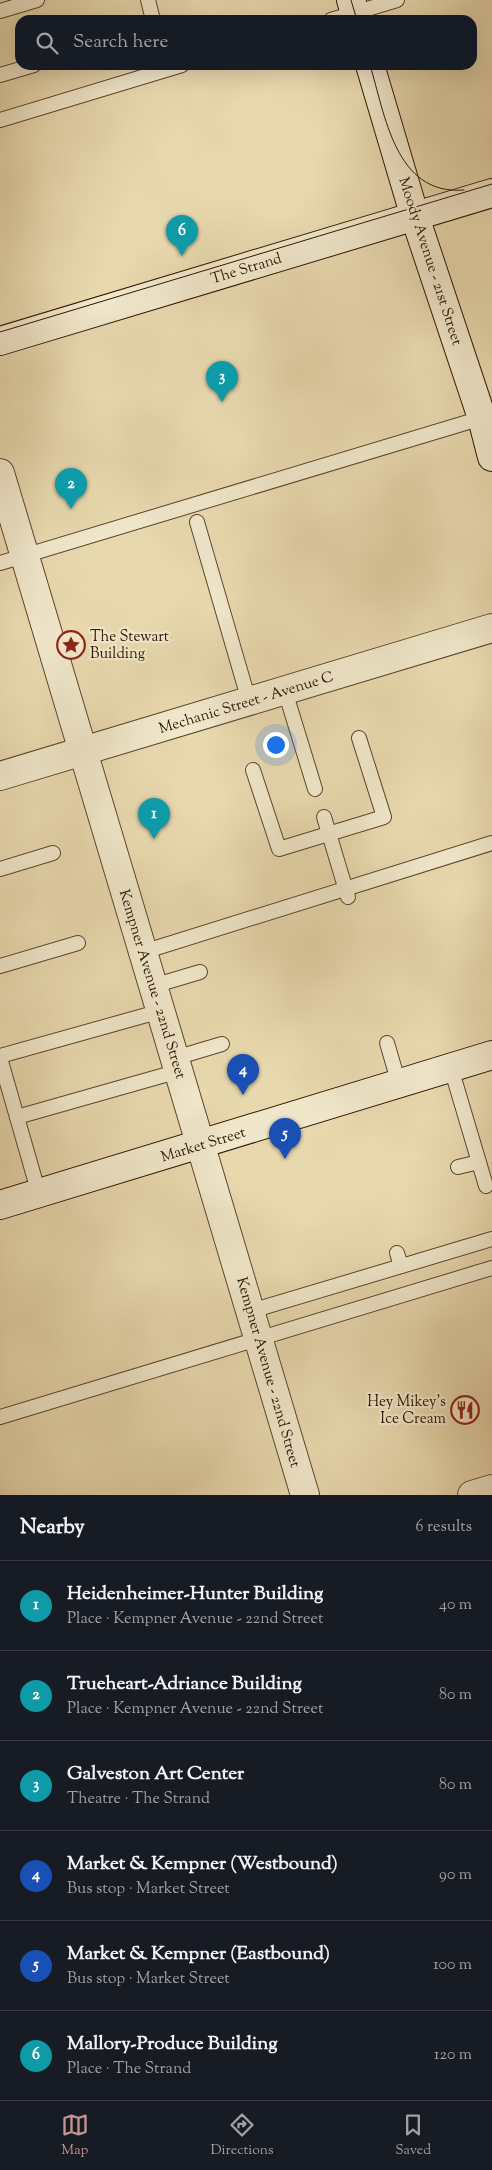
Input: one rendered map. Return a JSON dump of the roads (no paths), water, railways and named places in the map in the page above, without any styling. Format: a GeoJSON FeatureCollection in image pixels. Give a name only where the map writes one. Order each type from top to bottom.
{"type":"FeatureCollection","features":[{"type":"Feature","properties":{"kind":"street","name":"Moody Avenue - 21st Street"},"geometry":{"type":"LineString","coordinates":[[372,70],[416,217],[487,417],[492,457]]}},
{"type":"Feature","properties":{"kind":"street","name":"The Strand"},"geometry":{"type":"LineString","coordinates":[[0,341],[492,193]]}},
{"type":"Feature","properties":{"kind":"street","name":"Kempner Avenue - 22nd Street"},"geometry":{"type":"LineString","coordinates":[[0,473],[12,559],[83,751],[305,1495]]}},
{"type":"Feature","properties":{"kind":"street","name":"Mechanic Street - Avenue C"},"geometry":{"type":"LineString","coordinates":[[0,776],[492,628]]}},
{"type":"Feature","properties":{"kind":"street","name":"Market Street"},"geometry":{"type":"LineString","coordinates":[[0,1205],[492,1055]]}},
{"type":"Feature","properties":{"kind":"street"},"geometry":{"type":"LineString","coordinates":[[472,1495],[492,1489]]}},
{"type":"Feature","properties":{"kind":"lane"},"geometry":{"type":"LineString","coordinates":[[0,11],[37,0]]}},
{"type":"Feature","properties":{"kind":"lane"},"geometry":{"type":"LineString","coordinates":[[148,0],[152,15]]}},
{"type":"Feature","properties":{"kind":"lane"},"geometry":{"type":"LineString","coordinates":[[348,13],[397,0]]}},
{"type":"Feature","properties":{"kind":"lane"},"geometry":{"type":"LineString","coordinates":[[0,75],[17,70]]}},
{"type":"Feature","properties":{"kind":"lane"},"geometry":{"type":"LineString","coordinates":[[0,120],[165,70]]}},
{"type":"Feature","properties":{"kind":"lane"},"geometry":{"type":"LineString","coordinates":[[12,559],[487,417]]}},
{"type":"Feature","properties":{"kind":"lane"},"geometry":{"type":"LineString","coordinates":[[197,522],[249,701]]}},
{"type":"Feature","properties":{"kind":"lane"},"geometry":{"type":"LineString","coordinates":[[285,691],[315,789]]}},
{"type":"Feature","properties":{"kind":"lane"},"geometry":{"type":"LineString","coordinates":[[253,770],[279,849],[329,834],[384,817],[359,738]]}},
{"type":"Feature","properties":{"kind":"lane"},"geometry":{"type":"LineString","coordinates":[[324,817],[347,894]]}},
{"type":"Feature","properties":{"kind":"lane"},"geometry":{"type":"LineString","coordinates":[[143,952],[347,894],[492,843]]}},
{"type":"Feature","properties":{"kind":"lane"},"geometry":{"type":"LineString","coordinates":[[0,869],[53,853]]}},
{"type":"Feature","properties":{"kind":"lane"},"geometry":{"type":"LineString","coordinates":[[0,966],[78,943]]}},
{"type":"Feature","properties":{"kind":"lane"},"geometry":{"type":"LineString","coordinates":[[39,1194],[0,1057],[157,998],[200,972]]}},
{"type":"Feature","properties":{"kind":"lane"},"geometry":{"type":"LineString","coordinates":[[387,1043],[399,1084]]}},
{"type":"Feature","properties":{"kind":"lane"},"geometry":{"type":"LineString","coordinates":[[17,1118],[177,1064],[222,1044]]}},
{"type":"Feature","properties":{"kind":"lane"},"geometry":{"type":"LineString","coordinates":[[451,1068],[486,1186]]}},
{"type":"Feature","properties":{"kind":"lane"},"geometry":{"type":"LineString","coordinates":[[458,1167],[479,1162]]}},
{"type":"Feature","properties":{"kind":"lane"},"geometry":{"type":"LineString","coordinates":[[251,1312],[399,1260],[492,1239]]}},
{"type":"Feature","properties":{"kind":"lane"},"geometry":{"type":"LineString","coordinates":[[0,1417],[492,1268]]}},
{"type":"Feature","properties":{"kind":"tram line"},"geometry":{"type":"LineString","coordinates":[[351,0],[356,15]]}},
{"type":"Feature","properties":{"kind":"tram line"},"geometry":{"type":"LineString","coordinates":[[371,70],[388,128],[408,166],[422,180],[441,188],[464,190]]}},
{"type":"Feature","properties":{"kind":"tram line"},"geometry":{"type":"LineString","coordinates":[[0,332],[492,184]]}},
{"type":"Feature","properties":{"kind":"place","name":"Mallory-Produce Building"},"geometry":{"type":"Point","coordinates":[182,256]}},
{"type":"Feature","properties":{"kind":"place","name":"Galveston Art Center"},"geometry":{"type":"Point","coordinates":[222,402]}},
{"type":"Feature","properties":{"kind":"place","name":"Trueheart-Adriance Building"},"geometry":{"type":"Point","coordinates":[71,509]}},
{"type":"Feature","properties":{"kind":"place","name":"The Stewart Building"},"geometry":{"type":"Point","coordinates":[71,645]}},
{"type":"Feature","properties":{"kind":"place","name":"Heidenheimer-Hunter Building"},"geometry":{"type":"Point","coordinates":[154,839]}},
{"type":"Feature","properties":{"kind":"place","name":"Market & Kempner (Westbound)"},"geometry":{"type":"Point","coordinates":[243,1095]}},
{"type":"Feature","properties":{"kind":"place","name":"Market & Kempner (Eastbound)"},"geometry":{"type":"Point","coordinates":[285,1159]}},
{"type":"Feature","properties":{"kind":"place","name":"Hey Mikey's Ice Cream"},"geometry":{"type":"Point","coordinates":[465,1410]}}]}
